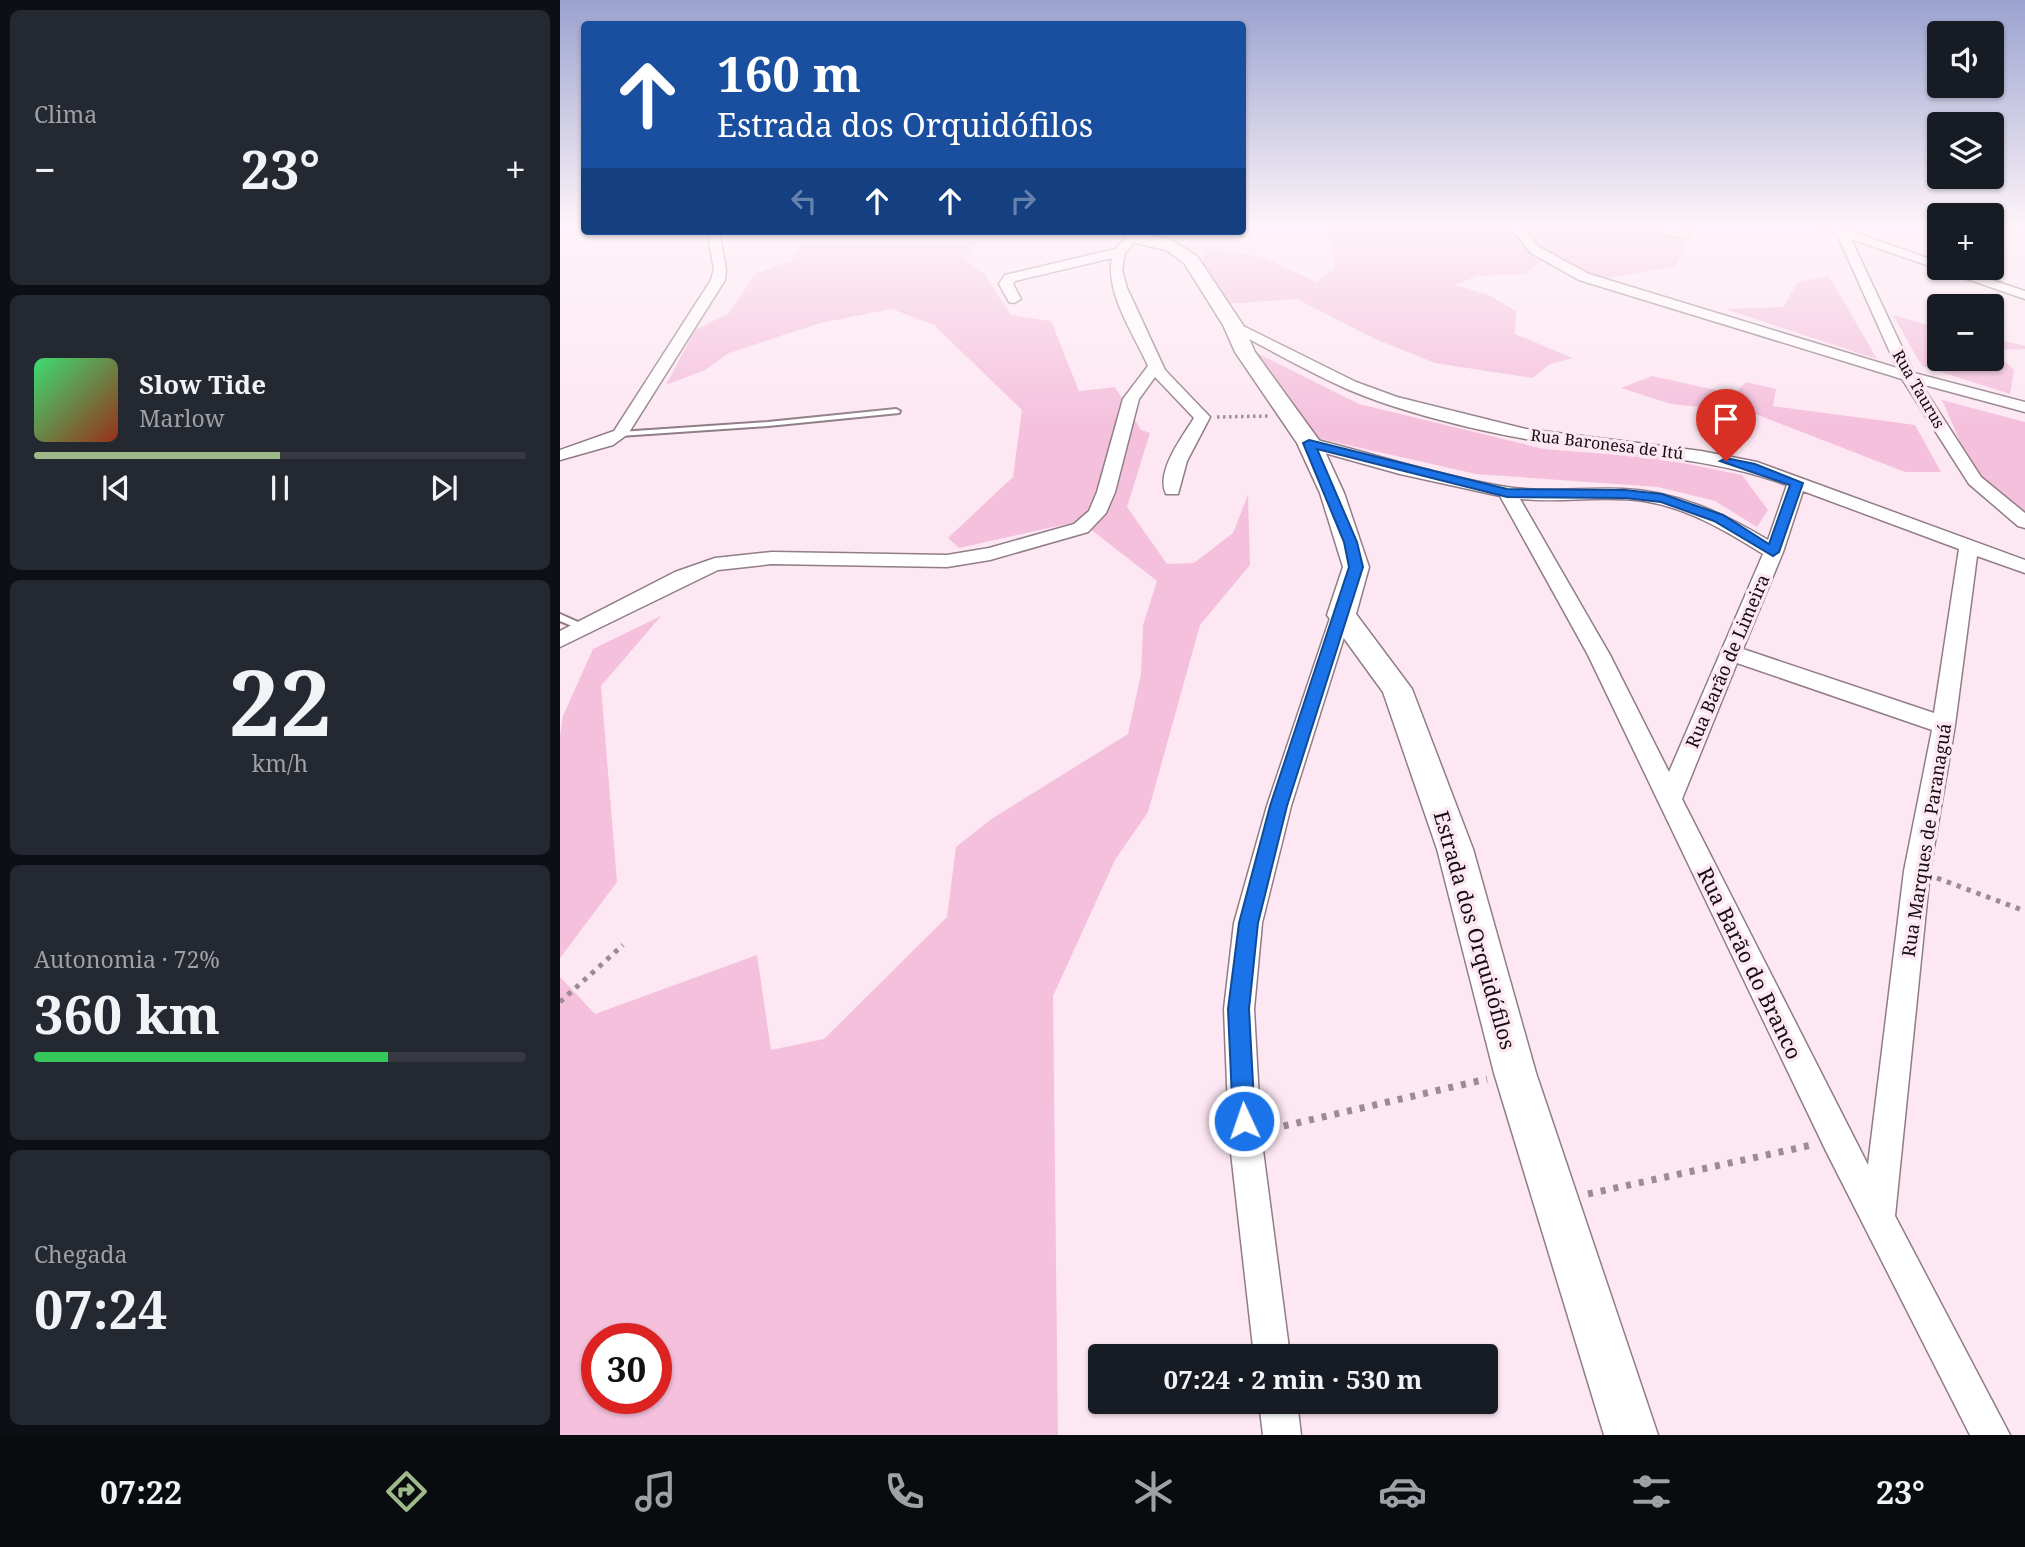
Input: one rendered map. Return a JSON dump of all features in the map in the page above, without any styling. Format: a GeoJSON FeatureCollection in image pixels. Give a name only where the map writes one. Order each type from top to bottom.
{"type":"FeatureCollection","features":[{"type":"Feature","properties":{"kind":"street"},"geometry":{"type":"LineString","coordinates":[[560,454],[607,442],[620,433],[711,291]]}},
{"type":"Feature","properties":{"kind":"street"},"geometry":{"type":"LineString","coordinates":[[1010,291],[1014,299]]}},
{"type":"Feature","properties":{"kind":"street"},"geometry":{"type":"LineString","coordinates":[[1121,291],[1155,366],[1202,417],[1178,458],[1172,490]]}},
{"type":"Feature","properties":{"kind":"street"},"geometry":{"type":"LineString","coordinates":[[1210,291],[1233,325],[1245,352],[1298,429],[1350,542],[1356,567],[1279,806],[1248,923],[1239,1009],[1245,1135],[1271,1344]]}},
{"type":"Feature","properties":{"kind":"street"},"geometry":{"type":"LineString","coordinates":[[1630,291],[1908,376],[2025,407]]}},
{"type":"Feature","properties":{"kind":"street","name":"Rua Taurus"},"geometry":{"type":"LineString","coordinates":[[1869,291],[1908,376],[1975,480],[2025,522]]}},
{"type":"Feature","properties":{"kind":"street","name":"Rua Baronesa de Itú"},"geometry":{"type":"LineString","coordinates":[[1233,325],[1351,385],[1391,400],[1527,434],[1739,464],[2025,567]]}},
{"type":"Feature","properties":{"kind":"street"},"geometry":{"type":"LineString","coordinates":[[560,640],[682,577],[715,564],[772,558],[947,561],[990,554],[1081,528],[1097,513],[1106,492],[1130,400],[1155,366]]}},
{"type":"Feature","properties":{"kind":"street"},"geometry":{"type":"LineString","coordinates":[[1298,429],[1397,468],[1507,493],[1625,494],[1662,498],[1719,518],[1773,552]]}},
{"type":"Feature","properties":{"kind":"street","name":"Rua Barão de Limeira"},"geometry":{"type":"LineString","coordinates":[[1670,799],[1773,552],[1797,483]]}},
{"type":"Feature","properties":{"kind":"street","name":"Rua Barão do Branco"},"geometry":{"type":"LineString","coordinates":[[1507,493],[1598,655],[1837,1140],[1990,1435]]}},
{"type":"Feature","properties":{"kind":"street","name":"Rua Marques de Paranaguá"},"geometry":{"type":"LineString","coordinates":[[1878,1219],[1917,871],[1944,725],[1969,546]]}},
{"type":"Feature","properties":{"kind":"street","name":"Estrada dos Orquidófilos"},"geometry":{"type":"LineString","coordinates":[[1341,615],[1397,689],[1455,849],[1515,1073],[1631,1435]]}},
{"type":"Feature","properties":{"kind":"street"},"geometry":{"type":"LineString","coordinates":[[1731,653],[1944,725]]}},
{"type":"Feature","properties":{"kind":"street"},"geometry":{"type":"LineString","coordinates":[[1279,1414],[1282,1435]]}},
{"type":"Feature","properties":{"kind":"lane"},"geometry":{"type":"LineString","coordinates":[[620,433],[768,424],[896,411]]}},
{"type":"Feature","properties":{"kind":"lane"},"geometry":{"type":"LineString","coordinates":[[560,617],[584,628]]}},
{"type":"Feature","properties":{"kind":"path"},"geometry":{"type":"LineString","coordinates":[[1202,417],[1298,429]]}},
{"type":"Feature","properties":{"kind":"path"},"geometry":{"type":"LineString","coordinates":[[1917,871],[2025,911]]}},
{"type":"Feature","properties":{"kind":"path"},"geometry":{"type":"LineString","coordinates":[[560,1002],[623,945]]}},
{"type":"Feature","properties":{"kind":"path"},"geometry":{"type":"LineString","coordinates":[[1245,1135],[1515,1073]]}},
{"type":"Feature","properties":{"kind":"path"},"geometry":{"type":"LineString","coordinates":[[1557,1201],[1837,1140]]}},
{"type":"Feature","properties":{"kind":"shaded area"},"geometry":{"type":"Polygon","coordinates":[[[744,291],[996,291],[1011,315],[1051,321],[1079,391],[1115,387],[1141,430],[1150,433],[1127,507],[1167,564],[1194,563],[1233,533],[1248,495],[1250,565],[1200,625],[1148,812],[1115,860],[1053,996],[1058,1435],[560,1435],[560,977],[595,1014],[757,955],[771,1050],[824,1039],[947,917],[956,847],[993,818],[1128,734],[1141,674],[1143,625],[1157,581],[1080,521],[959,548],[948,538],[1013,477],[1022,410],[934,325],[892,309],[820,323],[729,353],[705,370],[666,385],[695,330],[729,313],[744,291]]]}},
{"type":"Feature","properties":{"kind":"shaded area"},"geometry":{"type":"Polygon","coordinates":[[[1217,291],[1475,291],[1489,295],[1516,311],[1515,334],[1573,358],[1550,364],[1533,378],[1435,363],[1373,338],[1297,299],[1225,304],[1217,291]]]}},
{"type":"Feature","properties":{"kind":"shaded area"},"geometry":{"type":"Polygon","coordinates":[[[1793,291],[1838,291],[1877,359],[1725,309],[1783,307],[1793,291]]]}},
{"type":"Feature","properties":{"kind":"shaded area"},"geometry":{"type":"Polygon","coordinates":[[[1893,315],[1927,325],[1927,368],[1922,366],[1893,315]]]}},
{"type":"Feature","properties":{"kind":"shaded area"},"geometry":{"type":"Polygon","coordinates":[[[2004,341],[2025,346],[2025,349],[2004,350],[2004,341]]]}},
{"type":"Feature","properties":{"kind":"shaded area"},"geometry":{"type":"Polygon","coordinates":[[[1249,349],[1359,404],[1544,449],[1658,458],[1742,475],[1768,510],[1757,527],[1715,501],[1658,487],[1476,474],[1308,436],[1249,349]]]}},
{"type":"Feature","properties":{"kind":"shaded area"},"geometry":{"type":"Polygon","coordinates":[[[2004,360],[2014,370],[2010,394],[1938,371],[2004,371],[2004,360]]]}},
{"type":"Feature","properties":{"kind":"shaded area"},"geometry":{"type":"Polygon","coordinates":[[[1652,376],[1734,394],[1746,382],[1776,389],[1773,406],[1915,425],[1941,472],[1905,472],[1750,412],[1671,404],[1621,388],[1652,376]]]}},
{"type":"Feature","properties":{"kind":"shaded area"},"geometry":{"type":"Polygon","coordinates":[[[1942,400],[2025,422],[2025,512],[1974,474],[1942,400]]]}},
{"type":"Feature","properties":{"kind":"shaded area"},"geometry":{"type":"Polygon","coordinates":[[[661,616],[601,686],[617,882],[560,958],[560,736],[563,716],[593,649],[661,616]]]}},
{"type":"Feature","properties":{"kind":"route"},"geometry":{"type":"LineString","coordinates":[[1244,1121],[1239,1009],[1248,923],[1279,806],[1356,567],[1332,493],[1309,443],[1397,468],[1507,493],[1625,494],[1662,498],[1719,518],[1773,552],[1797,483],[1751,466],[1726,461]]}}]}
